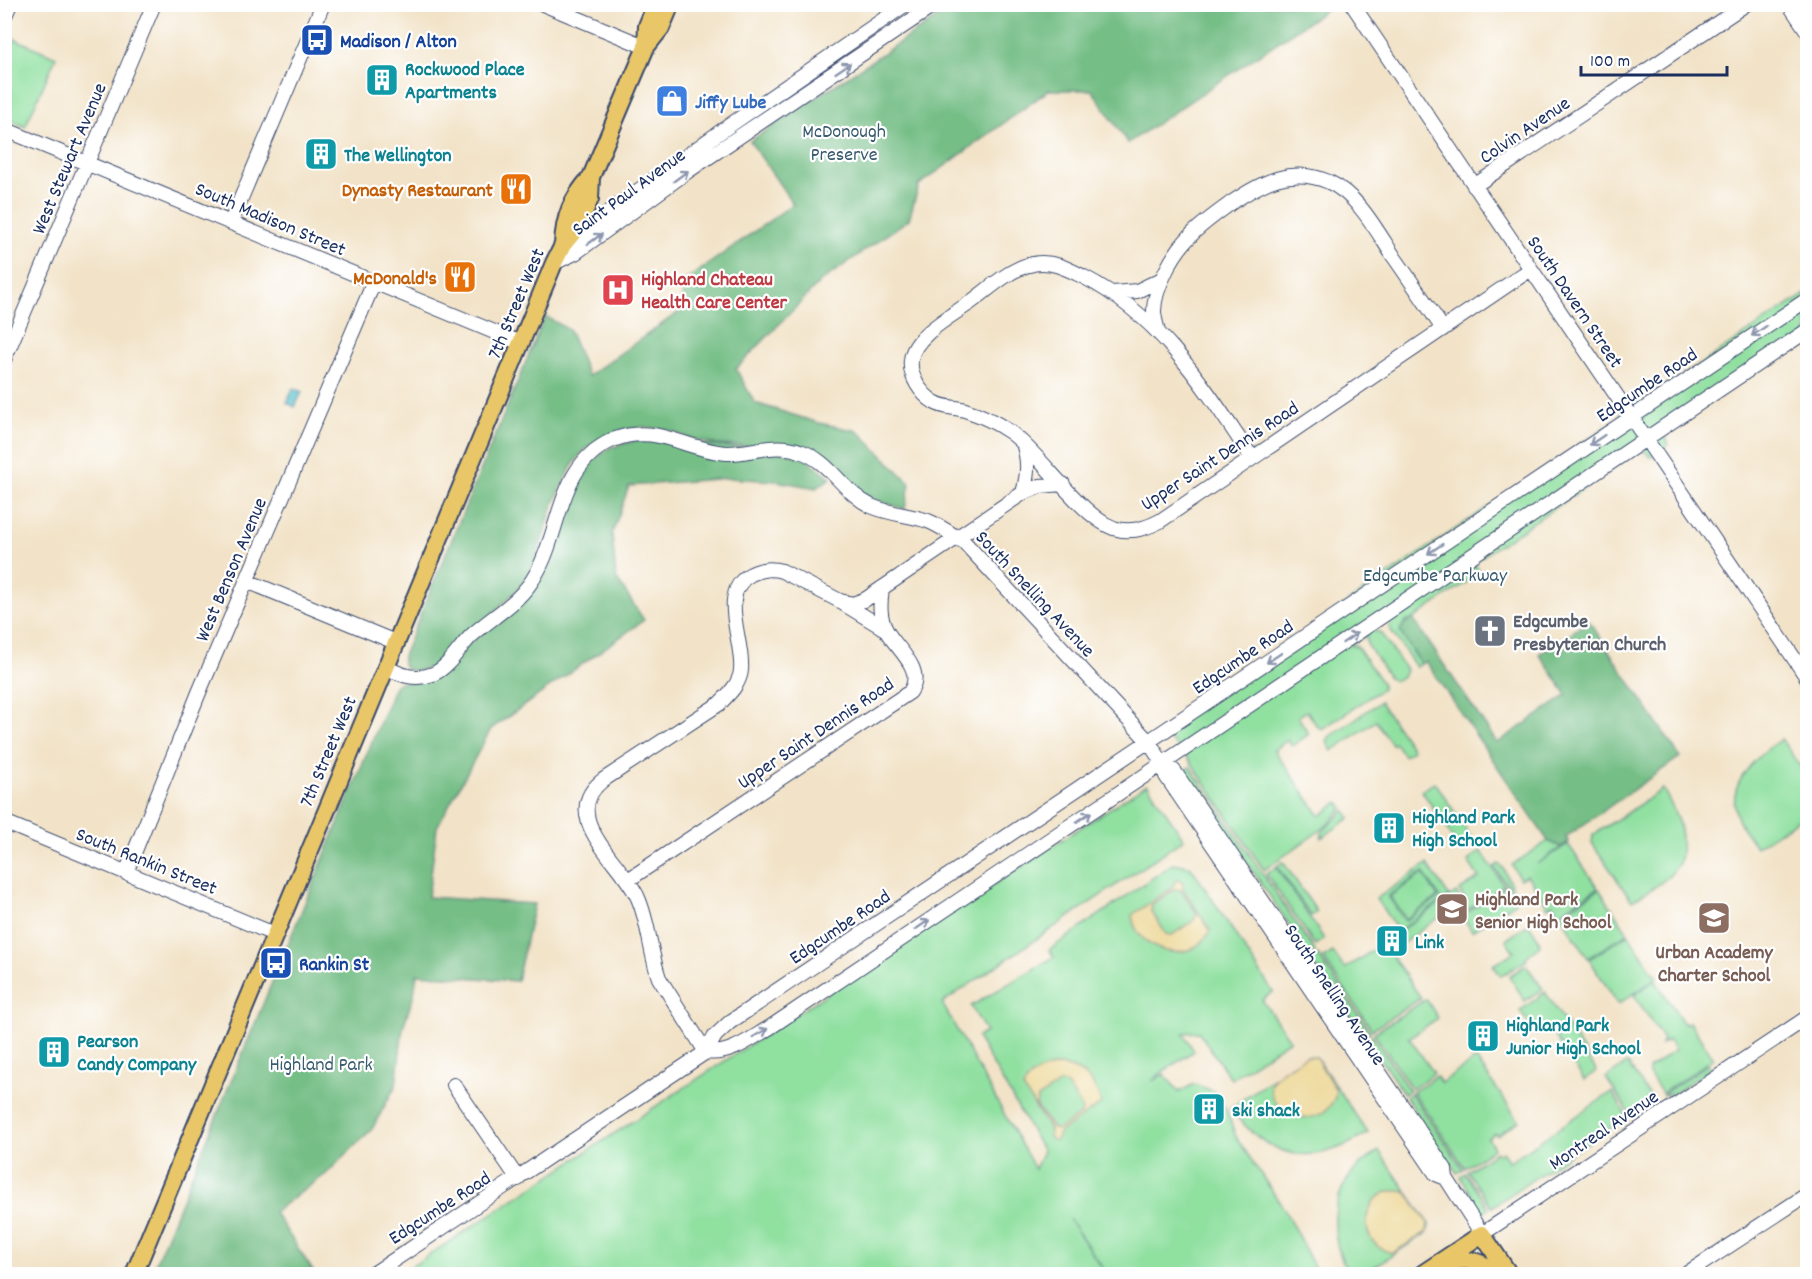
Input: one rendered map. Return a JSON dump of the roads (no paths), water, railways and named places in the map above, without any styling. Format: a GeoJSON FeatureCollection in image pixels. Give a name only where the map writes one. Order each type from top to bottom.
{"type":"FeatureCollection","features":[{"type":"Feature","properties":{"kind":"main road","name":"7th Street West"},"geometry":{"type":"LineString","coordinates":[[646,47],[647,26],[656,4]]}},
{"type":"Feature","properties":{"kind":"main road","name":"7th Street West"},"geometry":{"type":"LineString","coordinates":[[134,1275],[554,263],[563,244],[577,228],[590,199],[591,177],[646,47],[661,28],[671,4]]}},
{"type":"Feature","properties":{"kind":"main road","name":"Montreal Avenue"},"geometry":{"type":"LineString","coordinates":[[1424,1275],[1482,1234]]}},
{"type":"Feature","properties":{"kind":"main road"},"geometry":{"type":"LineString","coordinates":[[1482,1234],[1509,1275]]}},
{"type":"Feature","properties":{"kind":"main road"},"geometry":{"type":"LineString","coordinates":[[1424,1275],[1445,1264],[1465,1260],[1483,1263],[1496,1275]]}},
{"type":"Feature","properties":{"kind":"street"},"geometry":{"type":"LineString","coordinates":[[4,18],[10,4]]}},
{"type":"Feature","properties":{"kind":"street","name":"West Stewart Avenue"},"geometry":{"type":"LineString","coordinates":[[4,360],[154,4]]}},
{"type":"Feature","properties":{"kind":"street"},"geometry":{"type":"LineString","coordinates":[[231,222],[323,4]]}},
{"type":"Feature","properties":{"kind":"street"},"geometry":{"type":"LineString","coordinates":[[543,4],[646,47]]}},
{"type":"Feature","properties":{"kind":"street","name":"Saint Paul Avenue"},"geometry":{"type":"LineString","coordinates":[[554,263],[585,229],[720,132],[906,4]]}},
{"type":"Feature","properties":{"kind":"street","name":"Saint Paul Avenue"},"geometry":{"type":"LineString","coordinates":[[554,263],[575,253],[688,171],[936,4]]}},
{"type":"Feature","properties":{"kind":"street","name":"South Davern Street"},"geometry":{"type":"LineString","coordinates":[[1352,4],[1645,439],[1805,671]]}},
{"type":"Feature","properties":{"kind":"street","name":"Colvin Avenue"},"geometry":{"type":"LineString","coordinates":[[1474,186],[1746,4]]}},
{"type":"Feature","properties":{"kind":"street"},"geometry":{"type":"LineString","coordinates":[[1789,4],[1808,32]]}},
{"type":"Feature","properties":{"kind":"street","name":"South Madison Street"},"geometry":{"type":"LineString","coordinates":[[4,129],[521,343]]}},
{"type":"Feature","properties":{"kind":"street"},"geometry":{"type":"LineString","coordinates":[[1158,333],[1154,311],[1162,279],[1174,255],[1194,230],[1254,188],[1281,177],[1295,176],[1316,178],[1341,189],[1361,209],[1443,328]]}},
{"type":"Feature","properties":{"kind":"street","name":"Upper Saint Dennis Road"},"geometry":{"type":"LineString","coordinates":[[1252,458],[1204,387],[1142,316],[1113,293],[1053,263],[1032,264],[1006,277],[929,332],[917,344],[911,361],[915,381],[934,403],[984,417],[1000,425],[1023,441],[1091,514],[1117,529],[1137,530],[1160,521],[1531,269]]}},
{"type":"Feature","properties":{"kind":"street"},"geometry":{"type":"LineString","coordinates":[[1113,293],[1137,291],[1162,279]]}},
{"type":"Feature","properties":{"kind":"street","name":"West Benson Avenue"},"geometry":{"type":"LineString","coordinates":[[126,873],[200,690],[374,282]]}},
{"type":"Feature","properties":{"kind":"street","name":"Edgcumbe Road"},"geometry":{"type":"LineString","coordinates":[[373,1275],[706,1052],[715,1036],[730,1022],[1808,299]]}},
{"type":"Feature","properties":{"kind":"street","name":"Edgcumbe Road"},"geometry":{"type":"LineString","coordinates":[[706,1052],[718,1054],[769,1028],[1808,330]]}},
{"type":"Feature","properties":{"kind":"street","name":"South Snelling Avenue"},"geometry":{"type":"LineString","coordinates":[[385,667],[414,678],[433,674],[448,663],[483,626],[513,604],[537,574],[558,509],[579,470],[585,461],[602,446],[630,435],[660,435],[698,448],[720,452],[742,453],[779,447],[797,450],[820,461],[845,486],[872,506],[932,522],[972,549],[1149,742],[1163,764],[1174,771],[1445,1169],[1446,1178],[1482,1234]]}},
{"type":"Feature","properties":{"kind":"street"},"geometry":{"type":"LineString","coordinates":[[1023,441],[1028,460],[1023,493]]}},
{"type":"Feature","properties":{"kind":"street"},"geometry":{"type":"LineString","coordinates":[[840,601],[853,604],[866,599],[1023,493],[1040,486],[1063,484]]}},
{"type":"Feature","properties":{"kind":"street"},"geometry":{"type":"LineString","coordinates":[[706,1052],[659,978],[638,898],[628,880],[592,834],[586,818],[589,799],[593,790],[603,780],[718,704],[730,693],[741,671],[741,650],[734,605],[737,587],[753,574],[763,569],[782,571],[840,601],[885,630]]}},
{"type":"Feature","properties":{"kind":"street"},"geometry":{"type":"LineString","coordinates":[[248,581],[395,642]]}},
{"type":"Feature","properties":{"kind":"street","name":"Upper Saint Dennis Road"},"geometry":{"type":"LineString","coordinates":[[628,880],[906,696],[913,688],[915,675],[913,668],[885,630],[881,615],[882,588]]}},
{"type":"Feature","properties":{"kind":"street","name":"South Rankin Street"},"geometry":{"type":"LineString","coordinates":[[4,822],[274,934]]}},
{"type":"Feature","properties":{"kind":"street","name":"Montreal Avenue"},"geometry":{"type":"LineString","coordinates":[[1482,1234],[1808,1017]]}},
{"type":"Feature","properties":{"kind":"street"},"geometry":{"type":"LineString","coordinates":[[454,1085],[518,1179]]}},
{"type":"Feature","properties":{"kind":"street"},"geometry":{"type":"LineString","coordinates":[[1686,1275],[1808,1194]]}},
{"type":"Feature","properties":{"kind":"water"},"geometry":{"type":"Polygon","coordinates":[[[293,388],[302,392],[295,407],[287,403],[293,388]]]}},
{"type":"Feature","properties":{"kind":"place","name":"Madison / Alton"},"geometry":{"type":"Point","coordinates":[317,40]}},
{"type":"Feature","properties":{"kind":"place","name":"Rockwood Place Apartments"},"geometry":{"type":"Point","coordinates":[382,80]}},
{"type":"Feature","properties":{"kind":"place","name":"Jiffy Lube"},"geometry":{"type":"Point","coordinates":[672,101]}},
{"type":"Feature","properties":{"kind":"place","name":"The Wellington"},"geometry":{"type":"Point","coordinates":[321,154]}},
{"type":"Feature","properties":{"kind":"place","name":"Dynasty Restaurant"},"geometry":{"type":"Point","coordinates":[516,189]}},
{"type":"Feature","properties":{"kind":"place","name":"McDonald's"},"geometry":{"type":"Point","coordinates":[460,277]}},
{"type":"Feature","properties":{"kind":"place","name":"Highland Chateau Health Care Center"},"geometry":{"type":"Point","coordinates":[618,290]}},
{"type":"Feature","properties":{"kind":"place","name":"Edgcumbe Presbyterian Church"},"geometry":{"type":"Point","coordinates":[1490,631]}},
{"type":"Feature","properties":{"kind":"place","name":"Highland Park High School"},"geometry":{"type":"Point","coordinates":[1389,828]}},
{"type":"Feature","properties":{"kind":"place","name":"Highland Park Senior High School"},"geometry":{"type":"Point","coordinates":[1452,909]}},
{"type":"Feature","properties":{"kind":"place","name":"Urban Academy Charter School"},"geometry":{"type":"Point","coordinates":[1714,918]}},
{"type":"Feature","properties":{"kind":"place","name":"Link"},"geometry":{"type":"Point","coordinates":[1392,941]}},
{"type":"Feature","properties":{"kind":"place","name":"Rankin St"},"geometry":{"type":"Point","coordinates":[276,963]}},
{"type":"Feature","properties":{"kind":"place","name":"Highland Park Junior High School"},"geometry":{"type":"Point","coordinates":[1483,1036]}},
{"type":"Feature","properties":{"kind":"place","name":"Pearson Candy Company"},"geometry":{"type":"Point","coordinates":[54,1052]}},
{"type":"Feature","properties":{"kind":"place","name":"ski shack"},"geometry":{"type":"Point","coordinates":[1209,1109]}},
{"type":"Feature","properties":{"kind":"park label","name":"McDonough Preserve"},"geometry":{"type":"Point","coordinates":[844,142]}},
{"type":"Feature","properties":{"kind":"park label","name":"Edgcumbe Parkway"},"geometry":{"type":"Point","coordinates":[1435,574]}},
{"type":"Feature","properties":{"kind":"park label","name":"Highland Park"},"geometry":{"type":"Point","coordinates":[321,1063]}}]}
